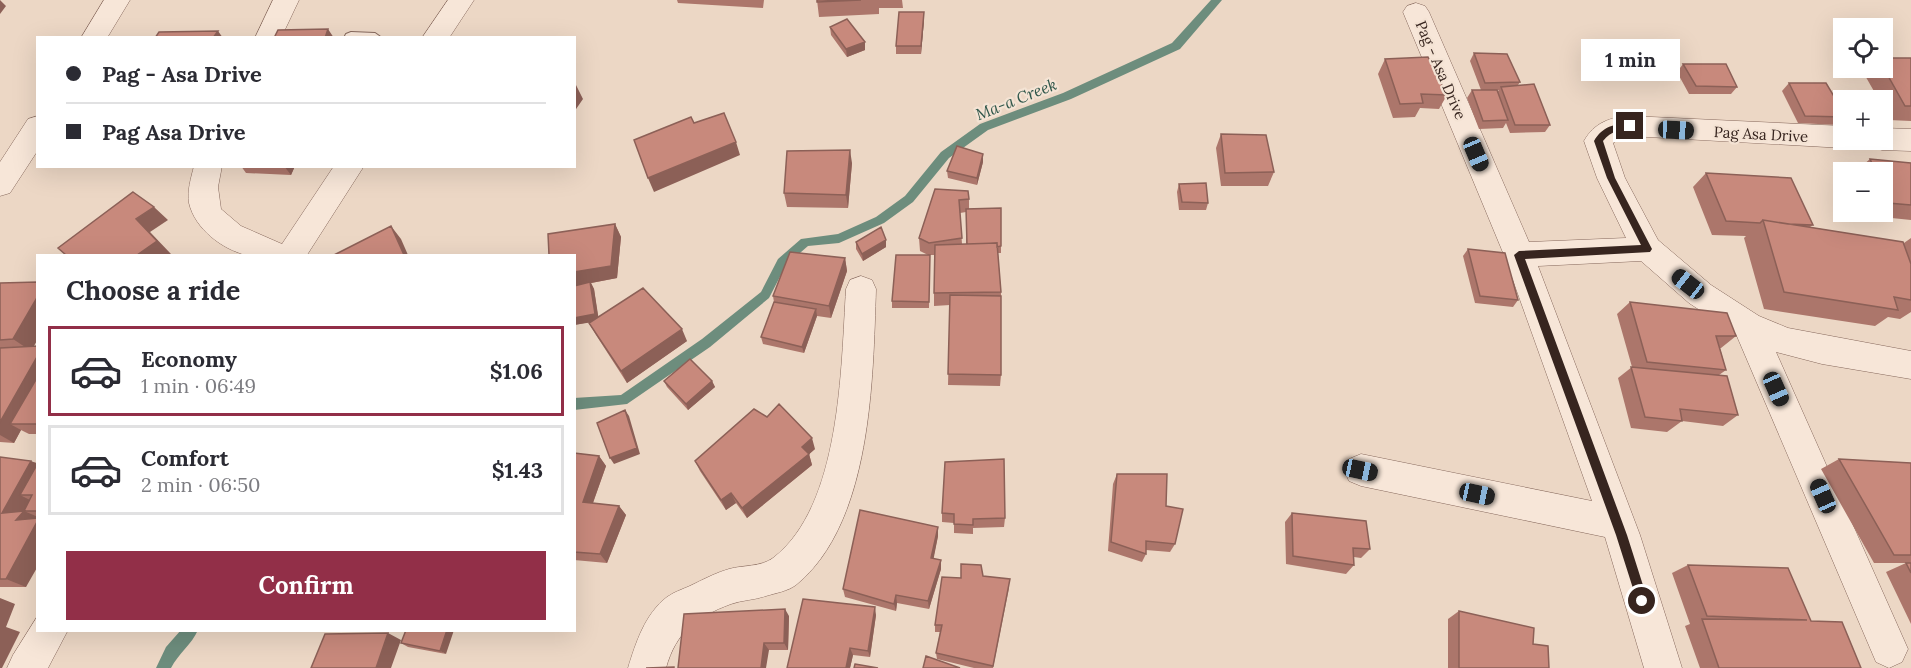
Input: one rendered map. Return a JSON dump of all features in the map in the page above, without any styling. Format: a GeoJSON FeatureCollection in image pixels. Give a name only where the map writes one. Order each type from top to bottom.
{"type":"FeatureCollection","features":[{"type":"Feature","properties":{"kind":"street"},"geometry":{"type":"LineString","coordinates":[[95,36],[117,0]]}},
{"type":"Feature","properties":{"kind":"street"},"geometry":{"type":"LineString","coordinates":[[269,36],[286,0]]}},
{"type":"Feature","properties":{"kind":"street"},"geometry":{"type":"LineString","coordinates":[[436,36],[461,0]]}},
{"type":"Feature","properties":{"kind":"street","name":"Pag - Asa Drive"},"geometry":{"type":"LineString","coordinates":[[1416,12],[1519,255],[1617,523],[1663,668]]}},
{"type":"Feature","properties":{"kind":"street","name":"Pag Asa Drive"},"geometry":{"type":"LineString","coordinates":[[1833,136],[1630,126],[1615,128],[1604,133],[1598,141],[1600,153],[1623,204],[1647,249],[1700,294],[1748,325],[1793,343],[1911,365]]}},
{"type":"Feature","properties":{"kind":"street"},"geometry":{"type":"LineString","coordinates":[[0,185],[36,129]]}},
{"type":"Feature","properties":{"kind":"street"},"geometry":{"type":"LineString","coordinates":[[1893,139],[1911,140]]}},
{"type":"Feature","properties":{"kind":"street"},"geometry":{"type":"LineString","coordinates":[[292,254],[349,168]]}},
{"type":"Feature","properties":{"kind":"street"},"geometry":{"type":"LineString","coordinates":[[205,174],[202,202],[211,219],[225,231],[276,254]]}},
{"type":"Feature","properties":{"kind":"street"},"geometry":{"type":"LineString","coordinates":[[1519,255],[1647,249]]}},
{"type":"Feature","properties":{"kind":"street"},"geometry":{"type":"LineString","coordinates":[[647,668],[667,623],[681,609],[730,586],[753,583],[782,574],[808,548],[828,515],[848,441],[856,397],[861,289]]}},
{"type":"Feature","properties":{"kind":"street"},"geometry":{"type":"LineString","coordinates":[[1748,325],[1889,649]]}},
{"type":"Feature","properties":{"kind":"street"},"geometry":{"type":"LineString","coordinates":[[1360,470],[1617,523]]}},
{"type":"Feature","properties":{"kind":"street"},"geometry":{"type":"LineString","coordinates":[[26,668],[49,632]]}},
{"type":"Feature","properties":{"kind":"building"},"geometry":{"type":"Polygon","coordinates":[[[817,0],[861,0],[817,2],[817,0]]]}},
{"type":"Feature","properties":{"kind":"building"},"geometry":{"type":"Polygon","coordinates":[[[899,12],[924,12],[921,46],[896,46],[899,12]]]}},
{"type":"Feature","properties":{"kind":"building"},"geometry":{"type":"Polygon","coordinates":[[[847,19],[865,42],[846,49],[830,27],[847,19]]]}},
{"type":"Feature","properties":{"kind":"building"},"geometry":{"type":"Polygon","coordinates":[[[328,29],[326,36],[275,36],[278,30],[328,29]]]}},
{"type":"Feature","properties":{"kind":"building"},"geometry":{"type":"Polygon","coordinates":[[[218,31],[214,36],[156,36],[159,32],[218,31]]]}},
{"type":"Feature","properties":{"kind":"building"},"geometry":{"type":"Polygon","coordinates":[[[1474,53],[1507,54],[1520,82],[1485,83],[1474,53]]]}},
{"type":"Feature","properties":{"kind":"building"},"geometry":{"type":"Polygon","coordinates":[[[1428,57],[1447,95],[1421,94],[1423,103],[1400,104],[1385,59],[1428,57]]]}},
{"type":"Feature","properties":{"kind":"building"},"geometry":{"type":"Polygon","coordinates":[[[1893,58],[1911,58],[1911,106],[1905,106],[1889,78],[1893,78],[1893,58]]]}},
{"type":"Feature","properties":{"kind":"building"},"geometry":{"type":"Polygon","coordinates":[[[1683,64],[1726,64],[1737,87],[1696,86],[1683,64]]]}},
{"type":"Feature","properties":{"kind":"building"},"geometry":{"type":"Polygon","coordinates":[[[1789,83],[1826,83],[1833,95],[1833,117],[1805,116],[1789,83]]]}},
{"type":"Feature","properties":{"kind":"building"},"geometry":{"type":"Polygon","coordinates":[[[1534,84],[1550,125],[1515,125],[1501,87],[1534,84]]]}},
{"type":"Feature","properties":{"kind":"building"},"geometry":{"type":"Polygon","coordinates":[[[1472,90],[1497,90],[1508,120],[1483,121],[1472,90]]]}},
{"type":"Feature","properties":{"kind":"building"},"geometry":{"type":"Polygon","coordinates":[[[724,113],[736,142],[648,178],[634,140],[691,117],[694,123],[724,113]]]}},
{"type":"Feature","properties":{"kind":"building"},"geometry":{"type":"Polygon","coordinates":[[[1221,134],[1266,135],[1274,172],[1225,173],[1221,134]]]}},
{"type":"Feature","properties":{"kind":"building"},"geometry":{"type":"Polygon","coordinates":[[[957,146],[983,154],[977,178],[947,171],[957,146]]]}},
{"type":"Feature","properties":{"kind":"building"},"geometry":{"type":"Polygon","coordinates":[[[850,150],[846,195],[784,193],[787,151],[850,150]]]}},
{"type":"Feature","properties":{"kind":"building"},"geometry":{"type":"Polygon","coordinates":[[[1870,159],[1911,163],[1911,205],[1893,203],[1893,162],[1871,162],[1870,159]]]}},
{"type":"Feature","properties":{"kind":"building"},"geometry":{"type":"Polygon","coordinates":[[[1706,173],[1791,178],[1813,225],[1763,220],[1760,223],[1726,221],[1706,173]]]}},
{"type":"Feature","properties":{"kind":"building"},"geometry":{"type":"Polygon","coordinates":[[[1206,183],[1208,203],[1182,202],[1179,184],[1206,183]]]}},
{"type":"Feature","properties":{"kind":"building"},"geometry":{"type":"Polygon","coordinates":[[[935,189],[968,191],[969,199],[959,200],[962,238],[929,243],[919,238],[935,189]]]}},
{"type":"Feature","properties":{"kind":"building"},"geometry":{"type":"Polygon","coordinates":[[[133,192],[154,207],[136,219],[157,241],[138,254],[65,254],[58,248],[133,192]]]}},
{"type":"Feature","properties":{"kind":"building"},"geometry":{"type":"Polygon","coordinates":[[[1001,208],[1001,246],[997,247],[997,243],[967,244],[966,209],[1001,208]]]}},
{"type":"Feature","properties":{"kind":"building"},"geometry":{"type":"Polygon","coordinates":[[[1763,220],[1903,242],[1911,264],[1911,300],[1894,297],[1898,310],[1784,292],[1763,220]]]}},
{"type":"Feature","properties":{"kind":"building"},"geometry":{"type":"Polygon","coordinates":[[[615,224],[611,266],[576,272],[576,254],[549,254],[548,234],[615,224]]]}},
{"type":"Feature","properties":{"kind":"building"},"geometry":{"type":"Polygon","coordinates":[[[391,226],[404,254],[336,254],[391,226]]]}},
{"type":"Feature","properties":{"kind":"building"},"geometry":{"type":"Polygon","coordinates":[[[881,227],[886,240],[862,254],[856,242],[881,227]]]}},
{"type":"Feature","properties":{"kind":"building"},"geometry":{"type":"Polygon","coordinates":[[[997,243],[1001,292],[934,293],[935,245],[997,243]]]}},
{"type":"Feature","properties":{"kind":"building"},"geometry":{"type":"Polygon","coordinates":[[[1468,249],[1505,253],[1518,300],[1480,296],[1468,249]]]}},
{"type":"Feature","properties":{"kind":"building"},"geometry":{"type":"Polygon","coordinates":[[[790,252],[845,258],[829,306],[773,296],[790,252]]]}},
{"type":"Feature","properties":{"kind":"building"},"geometry":{"type":"Polygon","coordinates":[[[896,255],[930,255],[929,302],[892,301],[896,255]]]}},
{"type":"Feature","properties":{"kind":"building"},"geometry":{"type":"Polygon","coordinates":[[[36,282],[36,299],[13,339],[0,340],[0,283],[36,282]]]}},
{"type":"Feature","properties":{"kind":"building"},"geometry":{"type":"Polygon","coordinates":[[[590,282],[595,314],[576,318],[576,286],[590,282]]]}},
{"type":"Feature","properties":{"kind":"building"},"geometry":{"type":"Polygon","coordinates":[[[643,288],[682,329],[621,371],[589,323],[643,288]]]}},
{"type":"Feature","properties":{"kind":"building"},"geometry":{"type":"Polygon","coordinates":[[[950,295],[1001,296],[1001,375],[948,374],[950,295]]]}},
{"type":"Feature","properties":{"kind":"building"},"geometry":{"type":"Polygon","coordinates":[[[774,302],[816,309],[802,347],[761,337],[774,302]]]}},
{"type":"Feature","properties":{"kind":"building"},"geometry":{"type":"Polygon","coordinates":[[[1630,302],[1727,313],[1736,336],[1716,336],[1726,370],[1647,362],[1630,302]]]}},
{"type":"Feature","properties":{"kind":"building"},"geometry":{"type":"Polygon","coordinates":[[[36,346],[36,359],[0,422],[0,348],[36,346]]]}},
{"type":"Feature","properties":{"kind":"building"},"geometry":{"type":"Polygon","coordinates":[[[690,359],[712,381],[686,404],[664,381],[690,359]]]}},
{"type":"Feature","properties":{"kind":"building"},"geometry":{"type":"Polygon","coordinates":[[[1631,367],[1727,376],[1738,415],[1680,409],[1682,421],[1645,417],[1631,367]]]}},
{"type":"Feature","properties":{"kind":"building"},"geometry":{"type":"Polygon","coordinates":[[[36,379],[36,424],[10,424],[36,379]]]}},
{"type":"Feature","properties":{"kind":"building"},"geometry":{"type":"Polygon","coordinates":[[[779,404],[812,438],[802,447],[809,454],[742,508],[731,493],[721,500],[695,461],[754,409],[767,417],[779,404]]]}},
{"type":"Feature","properties":{"kind":"building"},"geometry":{"type":"Polygon","coordinates":[[[625,410],[637,448],[610,458],[597,423],[625,410]]]}},
{"type":"Feature","properties":{"kind":"building"},"geometry":{"type":"Polygon","coordinates":[[[576,453],[599,456],[583,502],[619,506],[600,554],[576,552],[576,453]]]}},
{"type":"Feature","properties":{"kind":"building"},"geometry":{"type":"Polygon","coordinates":[[[0,457],[31,461],[2,513],[24,511],[16,520],[36,518],[36,524],[6,579],[0,579],[0,457]]]}},
{"type":"Feature","properties":{"kind":"building"},"geometry":{"type":"Polygon","coordinates":[[[1004,459],[1005,518],[973,519],[973,525],[954,524],[954,514],[942,513],[945,462],[1004,459]]]}},
{"type":"Feature","properties":{"kind":"building"},"geometry":{"type":"Polygon","coordinates":[[[1839,459],[1911,463],[1911,555],[1894,555],[1839,459]]]}},
{"type":"Feature","properties":{"kind":"building"},"geometry":{"type":"Polygon","coordinates":[[[36,467],[36,511],[24,511],[32,495],[20,495],[36,467]]]}},
{"type":"Feature","properties":{"kind":"building"},"geometry":{"type":"Polygon","coordinates":[[[1117,474],[1167,474],[1166,506],[1183,509],[1175,544],[1146,541],[1146,554],[1111,542],[1117,474]]]}},
{"type":"Feature","properties":{"kind":"building"},"geometry":{"type":"Polygon","coordinates":[[[860,510],[938,527],[931,558],[941,560],[928,601],[896,595],[894,604],[843,589],[860,510]]]}},
{"type":"Feature","properties":{"kind":"building"},"geometry":{"type":"Polygon","coordinates":[[[1292,513],[1366,521],[1370,549],[1353,548],[1354,565],[1293,556],[1292,513]]]}},
{"type":"Feature","properties":{"kind":"building"},"geometry":{"type":"Polygon","coordinates":[[[1906,563],[1911,563],[1911,573],[1906,563]]]}},
{"type":"Feature","properties":{"kind":"building"},"geometry":{"type":"Polygon","coordinates":[[[961,564],[981,565],[983,576],[1010,579],[993,666],[936,653],[942,625],[935,625],[942,577],[961,578],[961,564]]]}},
{"type":"Feature","properties":{"kind":"building"},"geometry":{"type":"Polygon","coordinates":[[[1688,565],[1788,568],[1811,621],[1842,622],[1861,668],[1719,668],[1702,619],[1807,620],[1707,616],[1688,565]]]}},
{"type":"Feature","properties":{"kind":"building"},"geometry":{"type":"Polygon","coordinates":[[[803,599],[875,607],[868,651],[850,648],[846,668],[787,668],[803,599]]]}},
{"type":"Feature","properties":{"kind":"building"},"geometry":{"type":"Polygon","coordinates":[[[785,609],[784,643],[764,643],[761,668],[678,668],[684,614],[785,609]]]}},
{"type":"Feature","properties":{"kind":"building"},"geometry":{"type":"Polygon","coordinates":[[[1459,611],[1534,628],[1533,644],[1548,646],[1549,668],[1459,668],[1459,611]]]}},
{"type":"Feature","properties":{"kind":"building"},"geometry":{"type":"Polygon","coordinates":[[[405,632],[446,632],[440,651],[401,643],[405,632]]]}},
{"type":"Feature","properties":{"kind":"building"},"geometry":{"type":"Polygon","coordinates":[[[388,633],[376,668],[311,668],[325,634],[388,633]]]}},
{"type":"Feature","properties":{"kind":"building"},"geometry":{"type":"Polygon","coordinates":[[[926,656],[960,668],[923,668],[926,656]]]}},
{"type":"Feature","properties":{"kind":"building"},"geometry":{"type":"Polygon","coordinates":[[[855,664],[878,668],[854,668],[855,664]]]}},
{"type":"Feature","properties":{"kind":"waterway","name":"Ma-a Creek"},"geometry":{"type":"LineString","coordinates":[[576,404],[623,400],[706,343],[765,295],[782,262],[805,242],[839,238],[880,220],[909,199],[945,155],[984,127],[1067,96],[1176,46],[1217,0]]}},
{"type":"Feature","properties":{"kind":"waterway","name":"Ma-a Creek"},"geometry":{"type":"LineString","coordinates":[[163,668],[171,652],[189,632]]}},
{"type":"Feature","properties":{"kind":"route"},"geometry":{"type":"LineString","coordinates":[[1630,126],[1615,128],[1604,133],[1598,141],[1600,153],[1611,178],[1647,249],[1519,255],[1622,535],[1642,601]]}}]}
